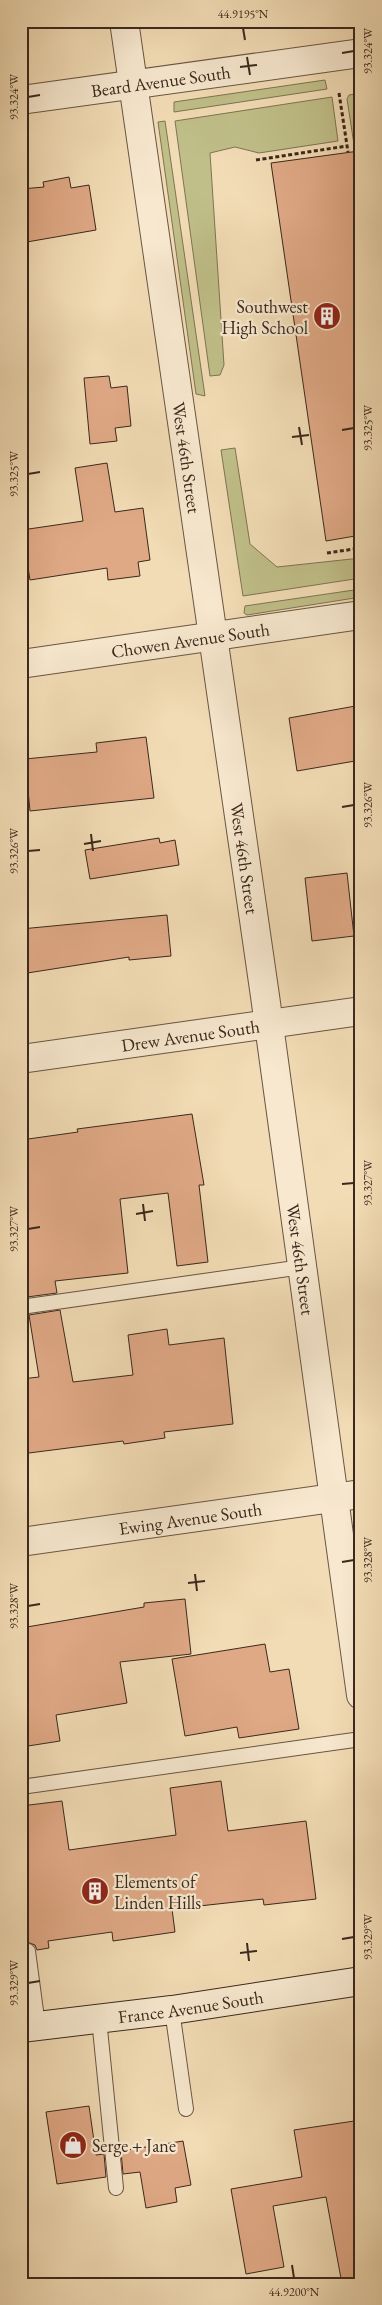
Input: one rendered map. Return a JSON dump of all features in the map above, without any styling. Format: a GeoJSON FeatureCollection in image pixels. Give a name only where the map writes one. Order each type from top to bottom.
{"type":"FeatureCollection","features":[{"type":"Feature","properties":{"kind":"street","name":"West 46th Street"},"geometry":{"type":"LineString","coordinates":[[124,21],[268,1024],[361,1695]]}},
{"type":"Feature","properties":{"kind":"street","name":"Beard Avenue South"},"geometry":{"type":"LineString","coordinates":[[21,100],[361,53]]}},
{"type":"Feature","properties":{"kind":"street","name":"Chowen Avenue South"},"geometry":{"type":"LineString","coordinates":[[21,664],[361,615]]}},
{"type":"Feature","properties":{"kind":"street","name":"Drew Avenue South"},"geometry":{"type":"LineString","coordinates":[[21,1059],[361,1011]]}},
{"type":"Feature","properties":{"kind":"street","name":"Ewing Avenue South"},"geometry":{"type":"LineString","coordinates":[[21,1542],[361,1494]]}},
{"type":"Feature","properties":{"kind":"street","name":"France Avenue South"},"geometry":{"type":"LineString","coordinates":[[30,2027],[172,2010],[361,1981]]}},
{"type":"Feature","properties":{"kind":"lane"},"geometry":{"type":"LineString","coordinates":[[21,1306],[302,1267]]}},
{"type":"Feature","properties":{"kind":"lane"},"geometry":{"type":"LineString","coordinates":[[21,1787],[361,1739]]}},
{"type":"Feature","properties":{"kind":"lane"},"geometry":{"type":"LineString","coordinates":[[28,1952],[30,2027]]}},
{"type":"Feature","properties":{"kind":"lane"},"geometry":{"type":"LineString","coordinates":[[172,2010],[186,2110]]}},
{"type":"Feature","properties":{"kind":"lane"},"geometry":{"type":"LineString","coordinates":[[99,2019],[116,2188]]}},
{"type":"Feature","properties":{"kind":"path"},"geometry":{"type":"LineString","coordinates":[[339,93],[348,152]]}},
{"type":"Feature","properties":{"kind":"path"},"geometry":{"type":"LineString","coordinates":[[256,160],[347,146]]}},
{"type":"Feature","properties":{"kind":"path"},"geometry":{"type":"LineString","coordinates":[[327,553],[361,548]]}},
{"type":"Feature","properties":{"kind":"shaded area"},"geometry":{"type":"Polygon","coordinates":[[[325,80],[327,89],[174,112],[174,102],[325,80]]]}},
{"type":"Feature","properties":{"kind":"shaded area"},"geometry":{"type":"Polygon","coordinates":[[[361,93],[361,165],[359,151],[355,151],[347,99],[349,95],[361,93]]]}},
{"type":"Feature","properties":{"kind":"shaded area"},"geometry":{"type":"Polygon","coordinates":[[[332,97],[338,141],[259,153],[235,147],[210,153],[224,365],[220,375],[210,376],[175,121],[332,97]]]}},
{"type":"Feature","properties":{"kind":"shaded area"},"geometry":{"type":"Polygon","coordinates":[[[165,121],[205,396],[196,394],[158,122],[165,121]]]}},
{"type":"Feature","properties":{"kind":"shaded area"},"geometry":{"type":"Polygon","coordinates":[[[235,448],[250,544],[277,567],[361,558],[361,578],[243,596],[221,450],[235,448]]]}},
{"type":"Feature","properties":{"kind":"shaded area"},"geometry":{"type":"Polygon","coordinates":[[[361,589],[361,597],[247,615],[244,613],[245,606],[361,589]]]}},
{"type":"Feature","properties":{"kind":"building","name":"Southwest High School"},"geometry":{"type":"Polygon","coordinates":[[[359,151],[361,165],[361,535],[326,541],[271,163],[359,151]]]}},
{"type":"Feature","properties":{"kind":"building"},"geometry":{"type":"Polygon","coordinates":[[[69,177],[71,188],[89,185],[96,230],[21,243],[21,189],[44,187],[43,182],[69,177]]]}},
{"type":"Feature","properties":{"kind":"building"},"geometry":{"type":"Polygon","coordinates":[[[109,376],[111,388],[127,386],[131,426],[115,428],[117,441],[90,444],[84,378],[109,376]]]}},
{"type":"Feature","properties":{"kind":"building"},"geometry":{"type":"Polygon","coordinates":[[[107,463],[115,512],[143,508],[150,560],[138,562],[140,576],[108,580],[107,568],[30,580],[22,530],[83,521],[75,468],[107,463]]]}},
{"type":"Feature","properties":{"kind":"building"},"geometry":{"type":"Polygon","coordinates":[[[361,705],[361,760],[297,771],[289,718],[361,705]]]}},
{"type":"Feature","properties":{"kind":"building"},"geometry":{"type":"Polygon","coordinates":[[[146,737],[154,798],[30,811],[25,759],[97,752],[96,743],[146,737]]]}},
{"type":"Feature","properties":{"kind":"building"},"geometry":{"type":"Polygon","coordinates":[[[159,838],[160,843],[175,840],[179,865],[90,879],[85,850],[159,838]]]}},
{"type":"Feature","properties":{"kind":"building"},"geometry":{"type":"Polygon","coordinates":[[[347,873],[354,936],[312,941],[305,878],[347,873]]]}},
{"type":"Feature","properties":{"kind":"building"},"geometry":{"type":"Polygon","coordinates":[[[167,915],[171,956],[129,960],[129,957],[21,974],[21,929],[167,915]]]}},
{"type":"Feature","properties":{"kind":"building"},"geometry":{"type":"Polygon","coordinates":[[[192,1114],[204,1185],[199,1185],[208,1262],[177,1266],[168,1193],[120,1199],[128,1273],[55,1281],[57,1293],[27,1297],[21,1251],[21,1140],[78,1132],[77,1129],[192,1114]]]}},
{"type":"Feature","properties":{"kind":"building"},"geometry":{"type":"Polygon","coordinates":[[[60,1310],[73,1382],[133,1375],[128,1335],[167,1329],[169,1345],[224,1338],[233,1424],[164,1432],[165,1438],[124,1444],[123,1441],[21,1454],[21,1379],[39,1377],[29,1315],[60,1310]]]}},
{"type":"Feature","properties":{"kind":"building"},"geometry":{"type":"Polygon","coordinates":[[[185,1599],[191,1654],[120,1662],[127,1703],[56,1715],[60,1741],[28,1746],[21,1702],[21,1628],[144,1607],[144,1603],[185,1599]]]}},
{"type":"Feature","properties":{"kind":"building"},"geometry":{"type":"Polygon","coordinates":[[[265,1644],[270,1672],[289,1669],[299,1729],[239,1738],[237,1727],[185,1736],[172,1659],[265,1644]]]}},
{"type":"Feature","properties":{"kind":"building"},"geometry":{"type":"Polygon","coordinates":[[[221,1781],[228,1831],[306,1821],[316,1899],[264,1905],[263,1899],[172,1909],[175,1932],[113,1941],[112,1932],[48,1941],[49,1948],[37,1950],[35,1945],[27,1942],[21,1946],[21,1806],[62,1801],[69,1850],[176,1835],[170,1788],[221,1781]]]}},
{"type":"Feature","properties":{"kind":"building","name":"Serge + Jane"},"geometry":{"type":"Polygon","coordinates":[[[89,2106],[96,2155],[104,2154],[106,2177],[57,2184],[46,2112],[89,2106]]]}},
{"type":"Feature","properties":{"kind":"building"},"geometry":{"type":"Polygon","coordinates":[[[361,2120],[361,2284],[342,2284],[326,2197],[273,2206],[284,2267],[246,2274],[231,2189],[302,2177],[294,2130],[361,2120]]]}},
{"type":"Feature","properties":{"kind":"building"},"geometry":{"type":"Polygon","coordinates":[[[183,2141],[191,2185],[175,2188],[177,2202],[146,2208],[140,2172],[123,2174],[121,2151],[183,2141]]]}},
{"type":"Feature","properties":{"kind":"place","name":"Southwest High School"},"geometry":{"type":"Point","coordinates":[327,316]}},
{"type":"Feature","properties":{"kind":"place","name":"Elements of Linden Hills"},"geometry":{"type":"Point","coordinates":[95,1891]}},
{"type":"Feature","properties":{"kind":"place","name":"Serge + Jane"},"geometry":{"type":"Point","coordinates":[73,2145]}}]}
